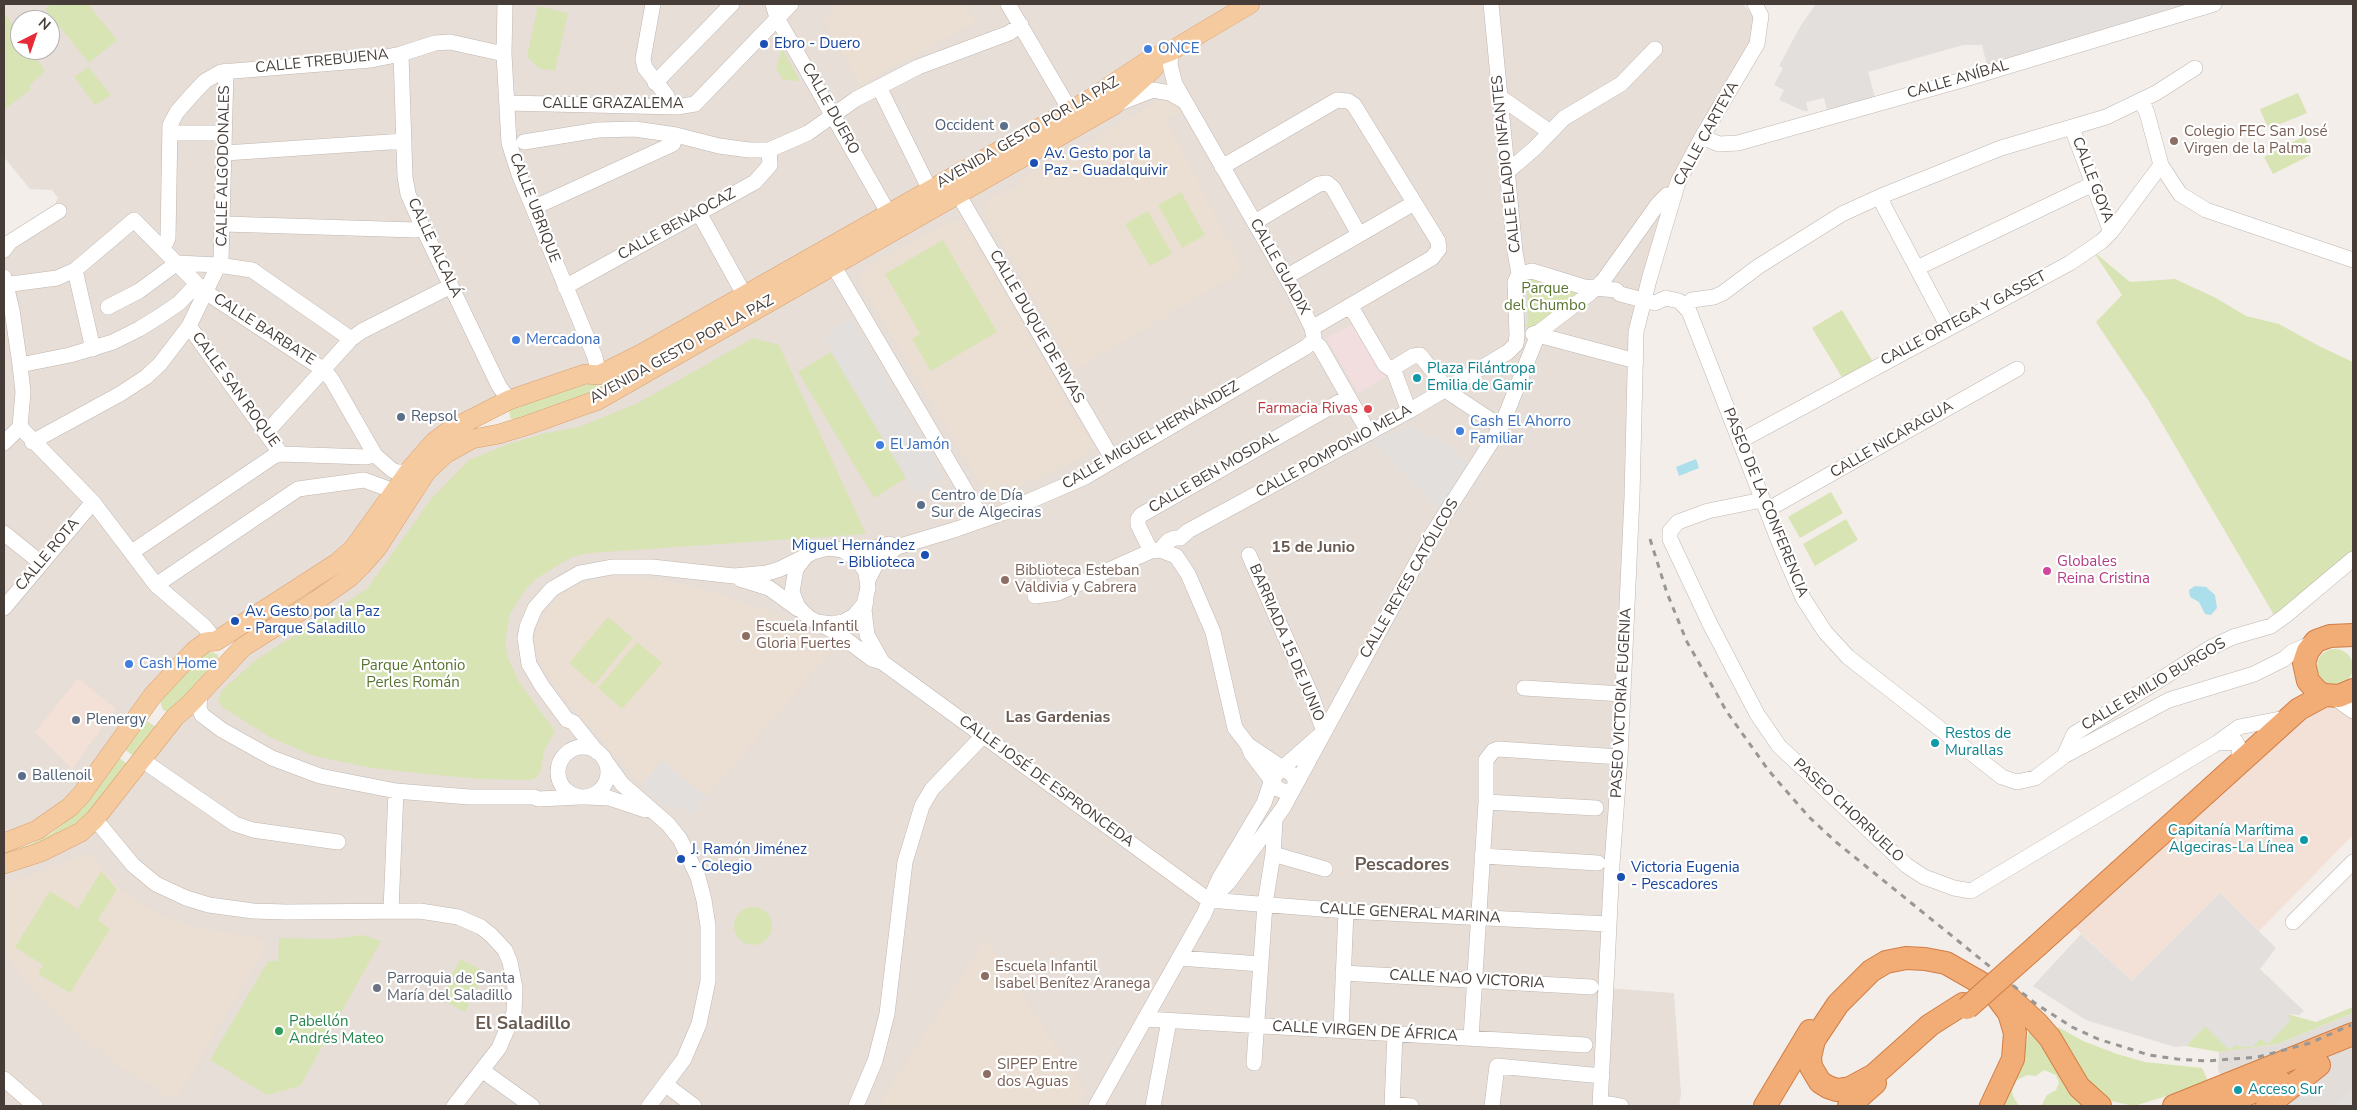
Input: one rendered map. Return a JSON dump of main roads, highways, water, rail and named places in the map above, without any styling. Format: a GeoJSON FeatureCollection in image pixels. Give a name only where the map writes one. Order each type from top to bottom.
{"type":"FeatureCollection","features":[{"type":"Feature","properties":{"kind":"highway"},"geometry":{"type":"LineString","coordinates":[[2317,685],[2305,657],[2340,639]]}},
{"type":"Feature","properties":{"kind":"highway"},"geometry":{"type":"LineString","coordinates":[[1857,1106],[2035,943],[2299,709],[2317,685]]}},
{"type":"Feature","properties":{"kind":"highway"},"geometry":{"type":"LineString","coordinates":[[2035,943],[2280,720],[2298,703],[2305,692],[2317,685],[2346,694],[2353,690]]}},
{"type":"Feature","properties":{"kind":"highway"},"geometry":{"type":"LineString","coordinates":[[1766,1106],[1816,1021],[1850,979],[1876,958],[1892,951],[1909,949],[1941,953],[1971,967],[1991,981],[2037,1023],[2050,1038],[2079,1087],[2100,1106]]}},
{"type":"Feature","properties":{"kind":"highway"},"geometry":{"type":"LineString","coordinates":[[1965,1006],[1930,1025],[1874,1075],[1850,1088],[1837,1090],[1828,1087],[1820,1082],[1811,1067],[1811,1048],[1814,1040],[1838,1004],[1871,971],[1886,962],[1906,958],[1946,963],[1981,983],[1997,997],[2009,1014],[2015,1033],[2013,1059],[1991,1106]]}},
{"type":"Feature","properties":{"kind":"highway"},"geometry":{"type":"LineString","coordinates":[[1849,1106],[1965,1006]]}},
{"type":"Feature","properties":{"kind":"highway"},"geometry":{"type":"LineString","coordinates":[[2174,1106],[2353,1034]]}},
{"type":"Feature","properties":{"kind":"highway"},"geometry":{"type":"LineString","coordinates":[[2219,1106],[2353,1050]]}},
{"type":"Feature","properties":{"kind":"highway"},"geometry":{"type":"LineString","coordinates":[[2267,1106],[2319,1065]]}},
{"type":"Feature","properties":{"kind":"main road","name":"AVENIDA GESTO POR LA PAZ"},"geometry":{"type":"LineString","coordinates":[[4,864],[41,852],[81,832],[95,819],[178,715],[242,647],[310,605],[350,577],[361,566],[377,548],[426,472],[445,454],[472,439],[499,434],[598,400],[1114,105],[1152,58],[1171,51],[1250,4]]}},
{"type":"Feature","properties":{"kind":"main road","name":"AVENIDA GESTO POR LA PAZ"},"geometry":{"type":"LineString","coordinates":[[4,843],[37,830],[70,807],[88,786],[153,695],[194,651],[206,642],[216,641],[337,563],[364,535],[394,491],[434,442],[450,430],[509,400],[585,374],[599,375],[745,296],[1140,72]]}},
{"type":"Feature","properties":{"kind":"main road"},"geometry":{"type":"LineString","coordinates":[[598,400],[605,388],[599,375]]}},
{"type":"Feature","properties":{"kind":"main road"},"geometry":{"type":"LineString","coordinates":[[509,400],[503,408],[504,418],[510,426],[520,427]]}},
{"type":"Feature","properties":{"kind":"main road"},"geometry":{"type":"LineString","coordinates":[[216,641],[228,649],[228,664]]}},
{"type":"Feature","properties":{"kind":"main road"},"geometry":{"type":"LineString","coordinates":[[153,695],[152,705],[156,714],[165,718],[178,715]]}},
{"type":"Feature","properties":{"kind":"water"},"geometry":{"type":"Polygon","coordinates":[[[1696,459],[1699,468],[1679,476],[1676,467],[1696,459]]]}},
{"type":"Feature","properties":{"kind":"water"},"geometry":{"type":"Polygon","coordinates":[[[2195,586],[2206,587],[2215,595],[2217,608],[2211,615],[2205,614],[2199,602],[2190,597],[2189,590],[2195,586]]]}},
{"type":"Feature","properties":{"kind":"railway"},"geometry":{"type":"LineString","coordinates":[[1650,539],[1667,593],[1687,642],[1727,712],[1769,771],[1809,817],[1836,842],[2036,1004],[2072,1027],[2098,1039],[2149,1055],[2206,1061],[2258,1057],[2310,1043],[2351,1025]]}},
{"type":"Feature","properties":{"kind":"place","name":"Ebro - Duero"},"geometry":{"type":"Point","coordinates":[764,44]}},
{"type":"Feature","properties":{"kind":"place","name":"ONCE"},"geometry":{"type":"Point","coordinates":[1148,49]}},
{"type":"Feature","properties":{"kind":"place","name":"Occident"},"geometry":{"type":"Point","coordinates":[1004,126]}},
{"type":"Feature","properties":{"kind":"place","name":"Colegio FEC San José Virgen de la Palma"},"geometry":{"type":"Point","coordinates":[2174,141]}},
{"type":"Feature","properties":{"kind":"place","name":"Av. Gesto por la Paz - Guadalquivir"},"geometry":{"type":"Point","coordinates":[1034,163]}},
{"type":"Feature","properties":{"kind":"place","name":"Mercadona"},"geometry":{"type":"Point","coordinates":[516,340]}},
{"type":"Feature","properties":{"kind":"place","name":"Plaza Filántropa Emilia de Gamir"},"geometry":{"type":"Point","coordinates":[1417,378]}},
{"type":"Feature","properties":{"kind":"place","name":"Farmacia Rivas"},"geometry":{"type":"Point","coordinates":[1368,409]}},
{"type":"Feature","properties":{"kind":"place","name":"Repsol"},"geometry":{"type":"Point","coordinates":[401,417]}},
{"type":"Feature","properties":{"kind":"place","name":"Cash El Ahorro Familiar"},"geometry":{"type":"Point","coordinates":[1460,431]}},
{"type":"Feature","properties":{"kind":"place","name":"El Jamón"},"geometry":{"type":"Point","coordinates":[880,445]}},
{"type":"Feature","properties":{"kind":"place","name":"Centro de Día Sur de Algeciras"},"geometry":{"type":"Point","coordinates":[921,505]}},
{"type":"Feature","properties":{"kind":"place","name":"Miguel Hernández - Biblioteca"},"geometry":{"type":"Point","coordinates":[925,555]}},
{"type":"Feature","properties":{"kind":"place","name":"Globales Reina Cristina"},"geometry":{"type":"Point","coordinates":[2047,571]}},
{"type":"Feature","properties":{"kind":"place","name":"Biblioteca Esteban Valdivia y Cabrera"},"geometry":{"type":"Point","coordinates":[1005,580]}},
{"type":"Feature","properties":{"kind":"place","name":"Av. Gesto por la Paz - Parque Saladillo"},"geometry":{"type":"Point","coordinates":[235,621]}},
{"type":"Feature","properties":{"kind":"place","name":"Escuela Infantil Gloria Fuertes"},"geometry":{"type":"Point","coordinates":[746,636]}},
{"type":"Feature","properties":{"kind":"place","name":"Cash Home"},"geometry":{"type":"Point","coordinates":[129,664]}},
{"type":"Feature","properties":{"kind":"place","name":"Plenergy"},"geometry":{"type":"Point","coordinates":[76,720]}},
{"type":"Feature","properties":{"kind":"place","name":"Restos de Murallas"},"geometry":{"type":"Point","coordinates":[1935,743]}},
{"type":"Feature","properties":{"kind":"place","name":"Ballenoil"},"geometry":{"type":"Point","coordinates":[22,776]}},
{"type":"Feature","properties":{"kind":"place","name":"Capitanía Marítima Algeciras-La Línea"},"geometry":{"type":"Point","coordinates":[2304,840]}},
{"type":"Feature","properties":{"kind":"place","name":"J. Ramón Jiménez - Colegio"},"geometry":{"type":"Point","coordinates":[681,859]}},
{"type":"Feature","properties":{"kind":"place","name":"Victoria Eugenia - Pescadores"},"geometry":{"type":"Point","coordinates":[1621,877]}},
{"type":"Feature","properties":{"kind":"place","name":"Escuela Infantil Isabel Benítez Aranega"},"geometry":{"type":"Point","coordinates":[985,976]}},
{"type":"Feature","properties":{"kind":"place","name":"Parroquia de Santa María del Saladillo"},"geometry":{"type":"Point","coordinates":[377,988]}},
{"type":"Feature","properties":{"kind":"place","name":"Pabellón Andrés Mateo"},"geometry":{"type":"Point","coordinates":[279,1031]}},
{"type":"Feature","properties":{"kind":"place","name":"SIPEP Entre dos Aguas"},"geometry":{"type":"Point","coordinates":[987,1074]}},
{"type":"Feature","properties":{"kind":"place","name":"Acceso Sur"},"geometry":{"type":"Point","coordinates":[2238,1090]}},
{"type":"Feature","properties":{"kind":"district","name":"15 de Junio"},"geometry":{"type":"Point","coordinates":[1313,548]}},
{"type":"Feature","properties":{"kind":"district","name":"Las Gardenias"},"geometry":{"type":"Point","coordinates":[1058,718]}},
{"type":"Feature","properties":{"kind":"district","name":"Pescadores"},"geometry":{"type":"Point","coordinates":[1402,866]}},
{"type":"Feature","properties":{"kind":"district","name":"El Saladillo"},"geometry":{"type":"Point","coordinates":[523,1025]}},
{"type":"Feature","properties":{"kind":"park label","name":"Parque del Chumbo"},"geometry":{"type":"Point","coordinates":[1545,298]}},
{"type":"Feature","properties":{"kind":"park label","name":"Parque Antonio Perles Román"},"geometry":{"type":"Point","coordinates":[413,674]}}]}
